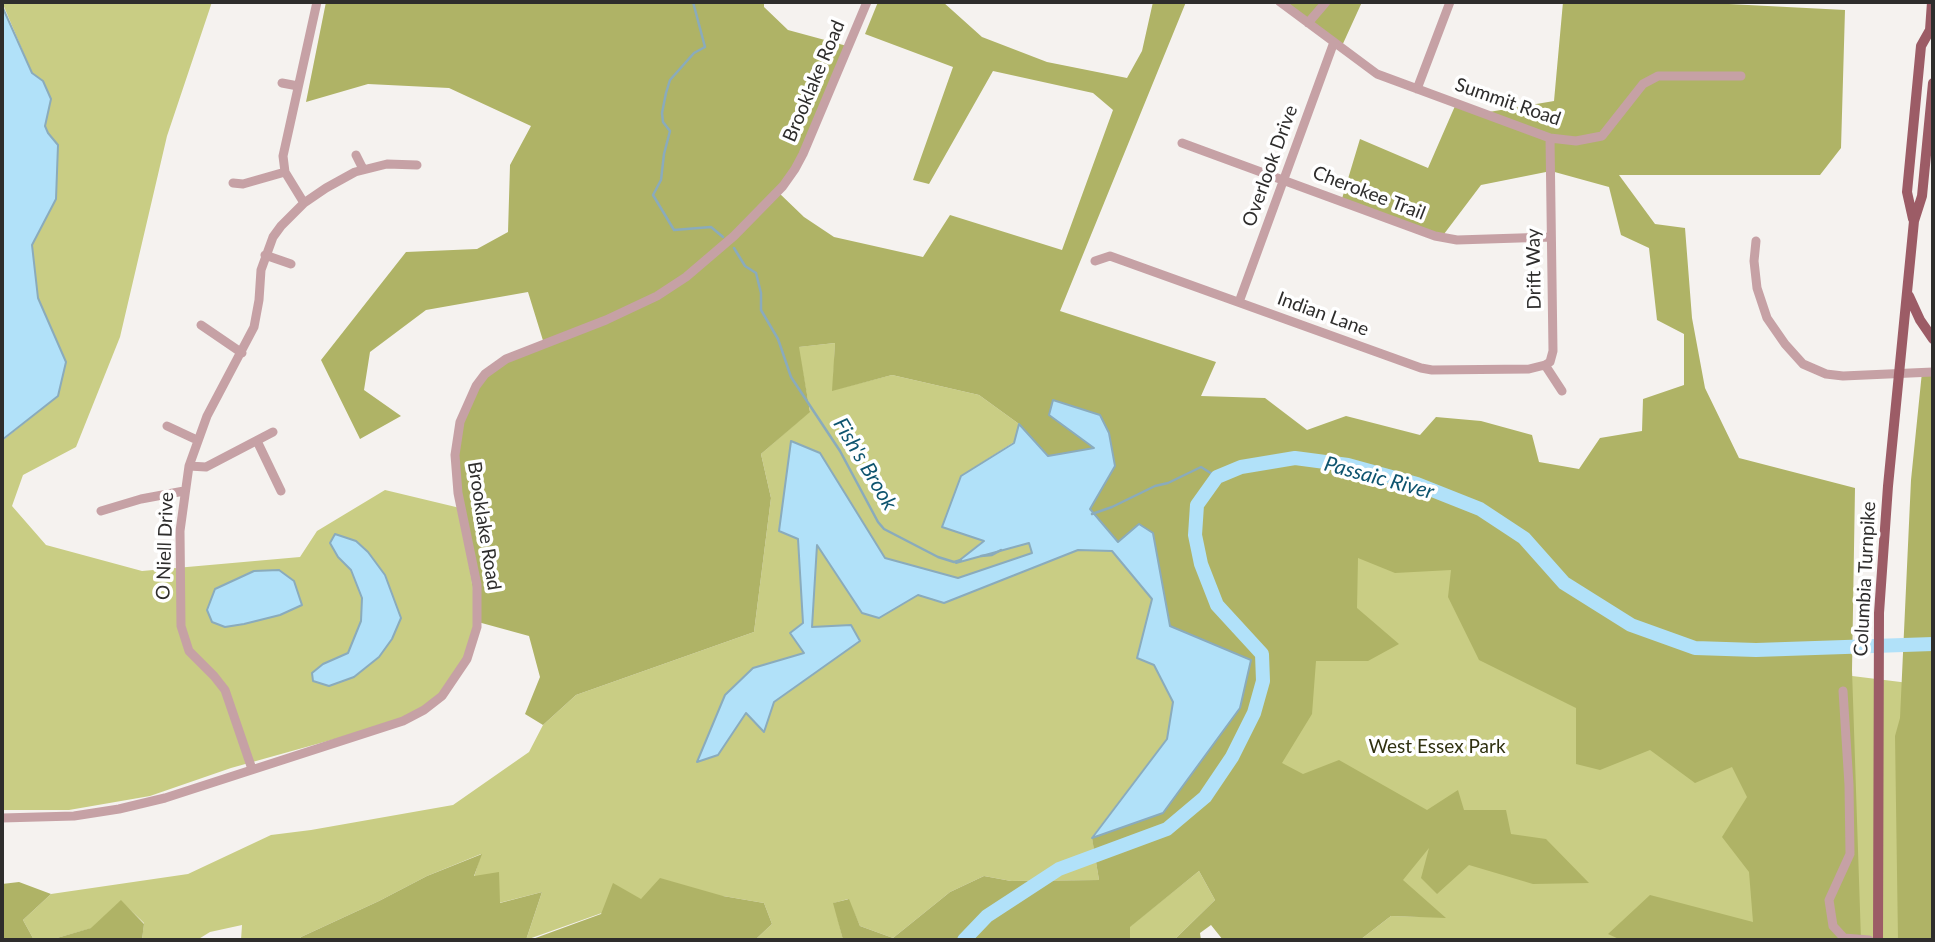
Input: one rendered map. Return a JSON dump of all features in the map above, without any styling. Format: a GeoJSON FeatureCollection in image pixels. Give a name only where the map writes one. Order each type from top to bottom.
{"type":"FeatureCollection","features":[{"type":"Feature","properties":{"kind":"main road","name":"Columbia Turnpike"},"geometry":{"type":"LineString","coordinates":[[1914,221],[1907,192],[1922,47],[1931,34],[1932,2]]}},
{"type":"Feature","properties":{"kind":"main road","name":"Columbia Turnpike"},"geometry":{"type":"LineString","coordinates":[[1878,940],[1878,681],[1888,486],[1914,221],[1922,196],[1933,83]]}},
{"type":"Feature","properties":{"kind":"main road"},"geometry":{"type":"LineString","coordinates":[[1907,292],[1920,320],[1933,339]]}},
{"type":"Feature","properties":{"kind":"street"},"geometry":{"type":"LineString","coordinates":[[304,203],[285,172],[283,156],[317,2]]}},
{"type":"Feature","properties":{"kind":"street","name":"Brooklake Road"},"geometry":{"type":"LineString","coordinates":[[2,818],[74,816],[165,798],[403,721],[433,703],[449,687],[467,659],[474,644],[478,616],[477,585],[458,493],[455,463],[460,422],[476,386],[485,374],[506,359],[606,320],[657,296],[686,278],[734,236],[783,186],[799,162],[867,2]]}},
{"type":"Feature","properties":{"kind":"street"},"geometry":{"type":"LineString","coordinates":[[1280,2],[1308,23],[1326,2]]}},
{"type":"Feature","properties":{"kind":"street"},"geometry":{"type":"LineString","coordinates":[[1417,89],[1450,2]]}},
{"type":"Feature","properties":{"kind":"street","name":"Summit Road"},"geometry":{"type":"LineString","coordinates":[[1308,23],[1377,74],[1550,138],[1576,141],[1602,136],[1643,84],[1658,76],[1741,76]]}},
{"type":"Feature","properties":{"kind":"street","name":"Overlook Drive"},"geometry":{"type":"LineString","coordinates":[[1238,302],[1334,43]]}},
{"type":"Feature","properties":{"kind":"street"},"geometry":{"type":"LineString","coordinates":[[282,83],[298,86]]}},
{"type":"Feature","properties":{"kind":"street","name":"Drift Way"},"geometry":{"type":"LineString","coordinates":[[1545,365],[1553,351],[1550,138]]}},
{"type":"Feature","properties":{"kind":"street","name":"Cherokee Trail"},"geometry":{"type":"LineString","coordinates":[[1182,143],[1446,239],[1550,237]]}},
{"type":"Feature","properties":{"kind":"street"},"geometry":{"type":"LineString","coordinates":[[356,155],[363,169]]}},
{"type":"Feature","properties":{"kind":"street","name":"O Niell Drive"},"geometry":{"type":"LineString","coordinates":[[251,769],[225,690],[189,651],[181,626],[179,564],[184,491],[189,466],[197,439],[219,391],[249,339],[257,315],[265,255],[281,226],[304,203],[363,169],[387,164],[417,165]]}},
{"type":"Feature","properties":{"kind":"street"},"geometry":{"type":"LineString","coordinates":[[233,183],[243,184],[285,172]]}},
{"type":"Feature","properties":{"kind":"street"},"geometry":{"type":"LineString","coordinates":[[1756,241],[1754,261],[1757,288],[1767,318],[1785,344],[1803,363],[1826,374],[1843,376],[1933,372]]}},
{"type":"Feature","properties":{"kind":"street"},"geometry":{"type":"LineString","coordinates":[[265,255],[291,264]]}},
{"type":"Feature","properties":{"kind":"street","name":"Indian Lane"},"geometry":{"type":"LineString","coordinates":[[1095,261],[1110,256],[1421,368],[1529,369],[1545,365]]}},
{"type":"Feature","properties":{"kind":"street"},"geometry":{"type":"LineString","coordinates":[[201,325],[242,352]]}},
{"type":"Feature","properties":{"kind":"street"},"geometry":{"type":"LineString","coordinates":[[1545,365],[1562,391]]}},
{"type":"Feature","properties":{"kind":"street"},"geometry":{"type":"LineString","coordinates":[[167,426],[197,439]]}},
{"type":"Feature","properties":{"kind":"street"},"geometry":{"type":"LineString","coordinates":[[189,466],[206,467],[273,432]]}},
{"type":"Feature","properties":{"kind":"street"},"geometry":{"type":"LineString","coordinates":[[257,441],[281,491]]}},
{"type":"Feature","properties":{"kind":"street"},"geometry":{"type":"LineString","coordinates":[[101,512],[141,499],[184,491]]}},
{"type":"Feature","properties":{"kind":"street"},"geometry":{"type":"LineString","coordinates":[[1843,691],[1850,854],[1829,900],[1833,926],[1844,938],[1869,940]]}},
{"type":"Feature","properties":{"kind":"green space"},"geometry":{"type":"Polygon","coordinates":[[[2,2],[212,2],[167,136],[120,337],[76,447],[23,475],[12,506],[46,545],[142,571],[300,557],[317,531],[385,490],[460,508],[478,622],[453,684],[410,718],[231,768],[150,796],[69,810],[2,810],[2,441],[58,396],[66,362],[38,298],[32,245],[56,199],[58,145],[45,126],[51,99],[43,82],[32,73],[2,2]]]}},
{"type":"Feature","properties":{"kind":"green space"},"geometry":{"type":"Polygon","coordinates":[[[326,2],[764,2],[764,7],[788,30],[847,46],[803,154],[778,192],[804,217],[834,237],[923,257],[950,215],[1062,250],[1113,110],[1093,93],[993,71],[929,184],[913,180],[953,67],[865,34],[878,2],[943,2],[982,37],[1047,62],[1127,78],[1142,51],[1153,2],[1186,2],[1060,311],[1216,362],[1201,396],[1265,398],[1307,430],[1346,416],[1420,435],[1436,417],[1481,421],[1532,435],[1539,462],[1579,469],[1600,438],[1642,431],[1643,399],[1684,385],[1684,334],[1657,320],[1649,248],[1621,235],[1609,187],[1551,171],[1481,185],[1441,238],[1341,202],[1360,139],[1428,168],[1455,106],[1477,114],[1554,101],[1563,2],[1690,2],[1845,10],[1841,148],[1820,175],[1619,175],[1655,224],[1685,228],[1692,318],[1705,388],[1739,458],[1855,488],[1852,670],[1861,940],[1621,940],[1608,934],[1650,895],[1753,922],[1749,872],[1722,837],[1747,797],[1732,767],[1695,783],[1650,750],[1600,770],[1576,764],[1576,708],[1479,660],[1448,597],[1451,570],[1395,573],[1358,558],[1357,608],[1399,644],[1368,661],[1316,661],[1312,714],[1282,763],[1303,774],[1339,760],[1427,810],[1458,790],[1464,810],[1506,810],[1511,834],[1546,839],[1589,883],[1533,884],[1469,865],[1437,894],[1421,878],[1429,848],[1403,880],[1446,918],[1391,916],[1360,940],[1223,940],[1211,925],[1200,933],[1201,940],[1174,940],[1215,900],[1199,871],[1130,927],[1130,940],[843,940],[833,903],[849,899],[860,926],[893,938],[950,892],[984,876],[1011,881],[1099,880],[1092,838],[1163,813],[1250,660],[1170,626],[1153,533],[1118,543],[1090,509],[1115,466],[1109,433],[1049,415],[1095,448],[1048,456],[1019,424],[979,395],[892,375],[832,391],[835,343],[799,347],[810,412],[761,454],[771,498],[754,632],[576,695],[543,725],[525,714],[540,677],[529,636],[478,622],[460,508],[456,442],[473,392],[492,368],[545,347],[528,292],[426,310],[370,352],[364,390],[401,416],[360,439],[321,360],[406,252],[477,249],[508,232],[510,165],[531,126],[449,88],[368,84],[306,102],[326,2]]]}},
{"type":"Feature","properties":{"kind":"green space"},"geometry":{"type":"Polygon","coordinates":[[[1287,2],[1362,2],[1341,48],[1287,2]]]}},
{"type":"Feature","properties":{"kind":"green space"},"geometry":{"type":"Polygon","coordinates":[[[835,343],[833,390],[892,375],[979,395],[1019,424],[1014,442],[961,476],[984,540],[958,562],[1030,543],[1032,554],[957,578],[885,558],[820,453],[798,538],[805,653],[753,668],[725,695],[698,761],[718,755],[746,712],[764,732],[773,703],[860,641],[851,625],[812,627],[817,544],[862,613],[879,618],[918,595],[944,603],[1079,550],[1112,551],[1152,599],[1137,658],[1154,665],[1173,702],[1167,739],[1092,837],[1099,880],[1011,881],[984,876],[950,892],[893,938],[860,926],[848,899],[834,903],[843,940],[755,940],[772,924],[764,903],[723,896],[641,899],[526,940],[542,892],[499,903],[474,877],[481,854],[427,876],[299,940],[241,940],[242,925],[210,932],[197,940],[142,940],[144,923],[121,901],[92,928],[50,940],[34,940],[23,920],[51,894],[188,874],[271,835],[453,805],[529,752],[543,725],[576,695],[754,632],[771,498],[761,454],[810,411],[798,347],[835,343]]]}},
{"type":"Feature","properties":{"kind":"green space"},"geometry":{"type":"Polygon","coordinates":[[[1933,371],[1933,940],[1898,940],[1895,736],[1900,718],[1911,480],[1922,372],[1933,371]]]}},
{"type":"Feature","properties":{"kind":"green space","name":"West Essex Park"},"geometry":{"type":"Polygon","coordinates":[[[1259,502],[1836,674],[1933,686],[1933,940],[1360,940],[1391,916],[1424,917],[1232,806],[1259,502]]]}},
{"type":"Feature","properties":{"kind":"green space"},"geometry":{"type":"Polygon","coordinates":[[[482,854],[474,876],[499,872],[500,903],[542,892],[526,940],[299,940],[427,876],[482,854]]]}},
{"type":"Feature","properties":{"kind":"green space"},"geometry":{"type":"Polygon","coordinates":[[[1199,871],[1215,900],[1174,940],[1130,940],[1129,927],[1199,871]]]}},
{"type":"Feature","properties":{"kind":"green space"},"geometry":{"type":"Polygon","coordinates":[[[660,878],[723,896],[764,903],[772,924],[755,940],[530,940],[601,914],[613,883],[641,899],[660,878]]]}},
{"type":"Feature","properties":{"kind":"green space"},"geometry":{"type":"Polygon","coordinates":[[[19,882],[51,894],[23,920],[34,940],[2,940],[2,884],[19,882]]]}},
{"type":"Feature","properties":{"kind":"green space"},"geometry":{"type":"Polygon","coordinates":[[[121,900],[144,924],[142,940],[50,940],[91,928],[121,900]]]}},
{"type":"Feature","properties":{"kind":"water"},"geometry":{"type":"Polygon","coordinates":[[[2,6],[32,73],[43,81],[51,99],[45,126],[58,145],[56,199],[32,245],[38,298],[66,362],[58,396],[2,440],[2,6]]]}},
{"type":"Feature","properties":{"kind":"water"},"geometry":{"type":"Polygon","coordinates":[[[1053,400],[1100,415],[1109,433],[1115,466],[1090,509],[1118,542],[1139,524],[1153,533],[1170,626],[1251,660],[1240,708],[1163,813],[1092,838],[1167,739],[1173,702],[1154,665],[1137,658],[1152,599],[1112,551],[1078,550],[944,603],[918,595],[879,618],[862,613],[817,545],[812,627],[851,625],[860,641],[774,702],[764,732],[746,713],[718,755],[697,762],[725,695],[753,668],[804,653],[790,633],[803,623],[798,539],[779,531],[791,441],[820,453],[885,558],[958,578],[1032,553],[1029,543],[956,563],[984,541],[942,527],[961,476],[1014,443],[1019,424],[1048,456],[1094,448],[1049,415],[1053,400]]]}},
{"type":"Feature","properties":{"kind":"water"},"geometry":{"type":"Polygon","coordinates":[[[335,534],[356,541],[368,552],[385,575],[401,618],[392,639],[379,657],[354,677],[329,686],[313,681],[312,673],[323,664],[348,653],[361,621],[362,598],[351,570],[338,557],[330,543],[335,534]]]}},
{"type":"Feature","properties":{"kind":"water"},"geometry":{"type":"Polygon","coordinates":[[[279,570],[294,581],[302,605],[280,615],[244,624],[225,627],[212,622],[207,610],[215,589],[254,571],[279,570]]]}},
{"type":"Feature","properties":{"kind":"waterway","name":"Fish's Brook"},"geometry":{"type":"LineString","coordinates":[[693,2],[705,47],[694,53],[670,80],[662,113],[663,122],[670,131],[661,180],[653,195],[674,230],[711,227],[723,237]]}},
{"type":"Feature","properties":{"kind":"waterway","name":"Fish's Brook"},"geometry":{"type":"LineString","coordinates":[[734,248],[745,266],[756,273],[761,293],[761,310],[778,339],[791,377],[840,451],[878,522],[884,529],[938,557],[954,562],[961,560]]}},
{"type":"Feature","properties":{"kind":"waterway","name":"Passaic River"},"geometry":{"type":"LineString","coordinates":[[964,940],[987,916],[1059,869],[1167,829],[1205,797],[1232,757],[1254,713],[1263,681],[1262,654],[1217,605],[1201,564],[1195,535],[1197,505],[1217,477],[1241,467],[1295,458],[1348,465],[1417,484],[1480,509],[1524,538],[1564,583],[1631,625],[1695,648],[1756,650],[1933,644]]}},
{"type":"Feature","properties":{"kind":"waterway","name":"Fish's Brook"},"geometry":{"type":"LineString","coordinates":[[1092,514],[1201,467],[1217,477]]}},
{"type":"Feature","properties":{"kind":"waterway","name":"Fish's Brook"},"geometry":{"type":"LineString","coordinates":[[981,556],[992,555],[1001,550]]}}]}
